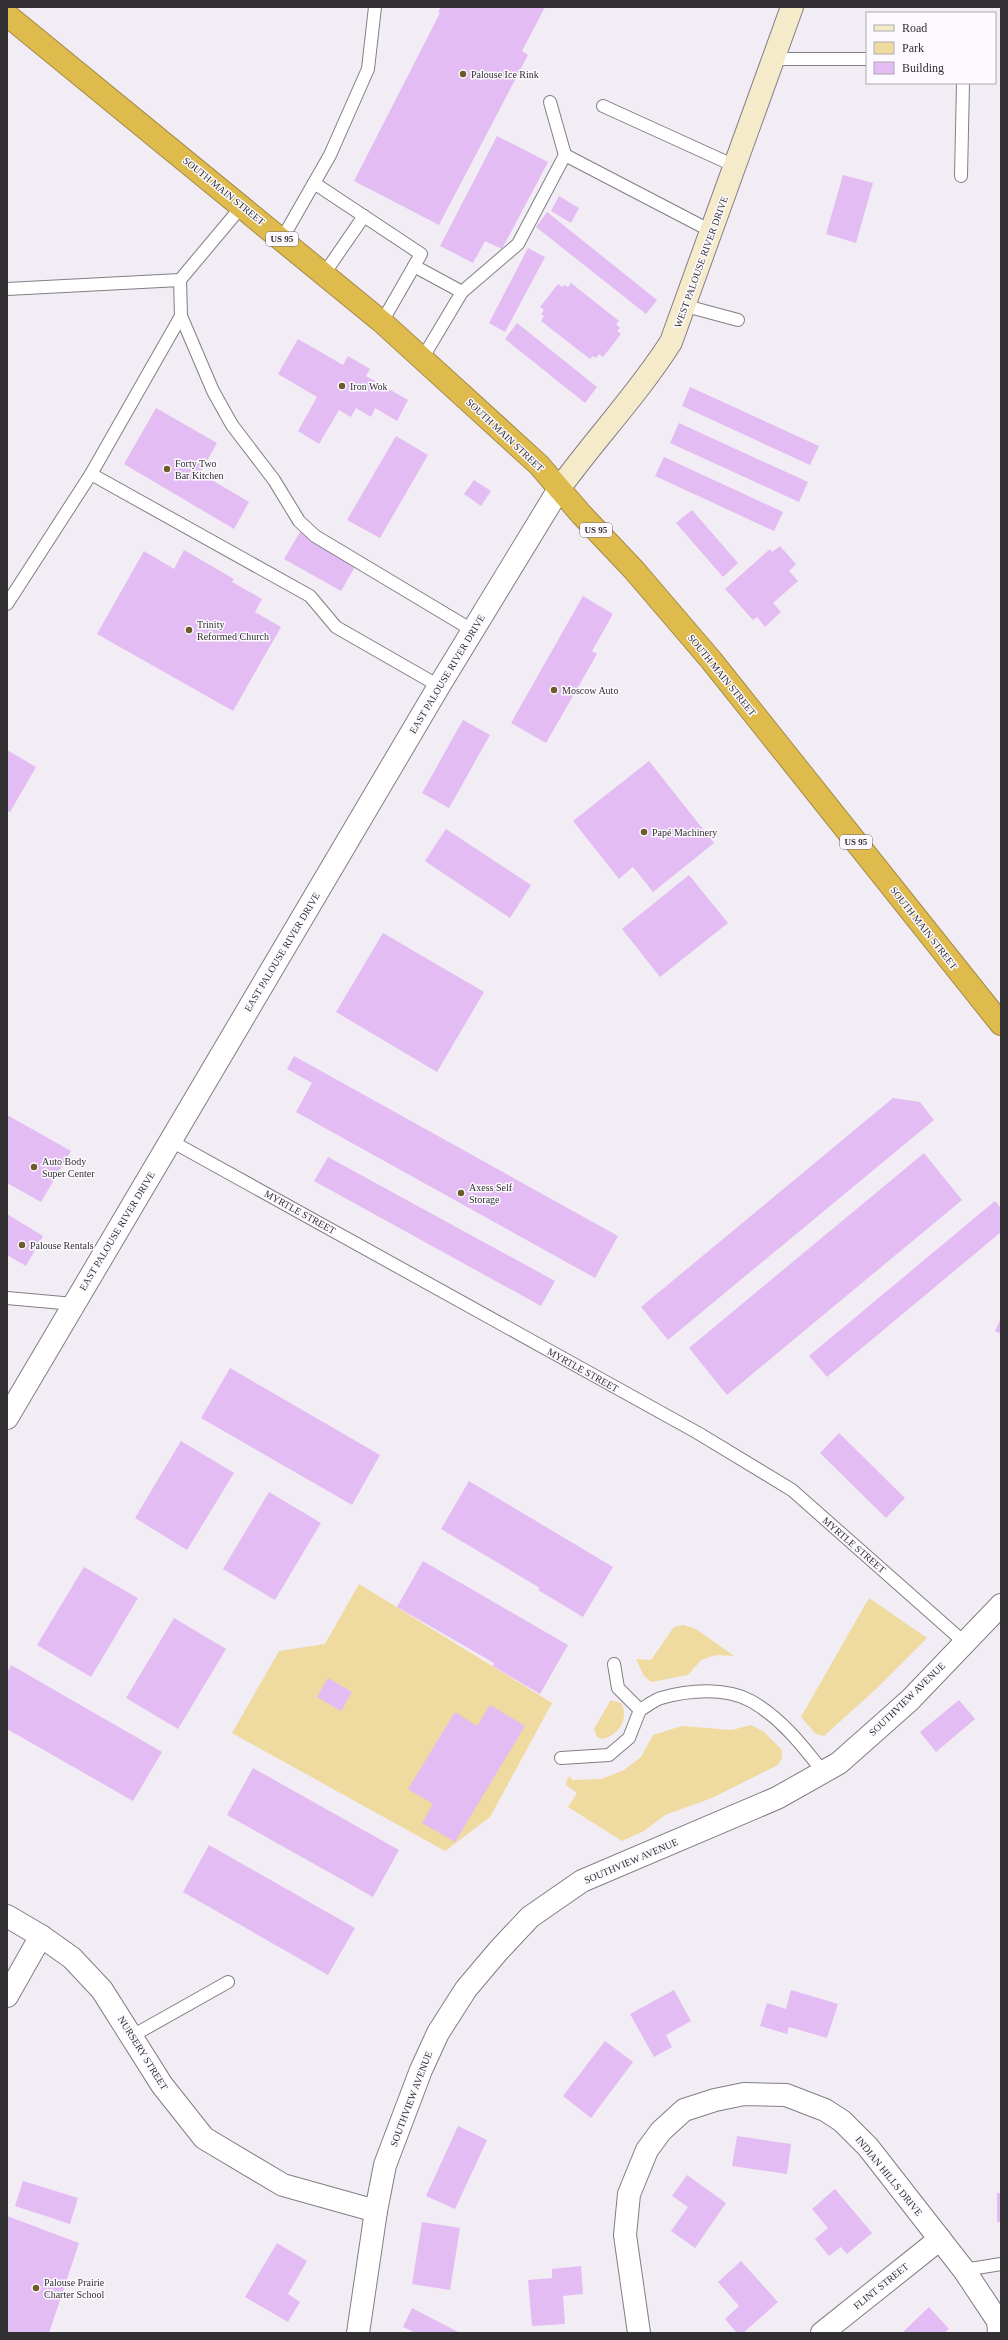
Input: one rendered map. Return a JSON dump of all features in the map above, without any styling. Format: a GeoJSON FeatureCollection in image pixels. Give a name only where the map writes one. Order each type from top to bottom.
{"type":"FeatureCollection","features":[{"type":"Feature","properties":{"kind":"highway","name":"SOUTH MAIN STREET"},"geometry":{"type":"LineString","coordinates":[[7,15],[382,322],[539,465],[559,489],[634,570],[711,660],[1001,1024]]}},
{"type":"Feature","properties":{"kind":"street","name":"WEST PALOUSE RIVER DRIVE"},"geometry":{"type":"LineString","coordinates":[[559,489],[581,458],[652,372],[671,342],[686,306],[792,7]]}},
{"type":"Feature","properties":{"kind":"street","name":"EAST PALOUSE RIVER DRIVE"},"geometry":{"type":"LineString","coordinates":[[7,1418],[472,630],[559,489]]}},
{"type":"Feature","properties":{"kind":"street","name":"SOUTHVIEW AVENUE"},"geometry":{"type":"LineString","coordinates":[[358,2333],[376,2211],[385,2165],[421,2070],[438,2033],[466,1989],[499,1950],[530,1917],[582,1881],[729,1820],[777,1798],[839,1763],[910,1700],[965,1643],[999,1611]]}},
{"type":"Feature","properties":{"kind":"street","name":"NURSERY STREET"},"geometry":{"type":"LineString","coordinates":[[7,1916],[42,1936],[72,1958],[102,1990],[162,2085],[204,2138],[283,2185],[376,2211]]}},
{"type":"Feature","properties":{"kind":"street"},"geometry":{"type":"LineString","coordinates":[[7,1996],[42,1936]]}},
{"type":"Feature","properties":{"kind":"street","name":"INDIAN HILLS DRIVE"},"geometry":{"type":"LineString","coordinates":[[639,2333],[625,2235],[629,2194],[647,2150],[661,2131],[684,2110],[715,2100],[744,2094],[786,2095],[825,2110],[842,2121],[868,2147],[964,2270],[998,2321],[1000,2333]]}},
{"type":"Feature","properties":{"kind":"street","name":"FLINT STREET"},"geometry":{"type":"LineString","coordinates":[[822,2333],[940,2239]]}},
{"type":"Feature","properties":{"kind":"lane"},"geometry":{"type":"LineString","coordinates":[[282,239],[330,155],[368,69],[375,7]]}},
{"type":"Feature","properties":{"kind":"lane"},"geometry":{"type":"LineString","coordinates":[[774,59],[866,59]]}},
{"type":"Feature","properties":{"kind":"lane"},"geometry":{"type":"LineString","coordinates":[[961,176],[963,84]]}},
{"type":"Feature","properties":{"kind":"lane"},"geometry":{"type":"LineString","coordinates":[[422,359],[462,292],[518,244],[565,155],[550,102]]}},
{"type":"Feature","properties":{"kind":"lane"},"geometry":{"type":"LineString","coordinates":[[603,106],[735,166]]}},
{"type":"Feature","properties":{"kind":"lane"},"geometry":{"type":"LineString","coordinates":[[565,155],[712,232]]}},
{"type":"Feature","properties":{"kind":"lane"},"geometry":{"type":"LineString","coordinates":[[314,183],[420,254],[382,322]]}},
{"type":"Feature","properties":{"kind":"lane"},"geometry":{"type":"LineString","coordinates":[[242,206],[180,280],[181,316],[213,391],[232,425],[274,480],[298,521],[315,536],[472,630]]}},
{"type":"Feature","properties":{"kind":"lane"},"geometry":{"type":"LineString","coordinates":[[324,274],[364,216]]}},
{"type":"Feature","properties":{"kind":"lane"},"geometry":{"type":"LineString","coordinates":[[414,266],[462,292]]}},
{"type":"Feature","properties":{"kind":"lane"},"geometry":{"type":"LineString","coordinates":[[7,288],[180,280]]}},
{"type":"Feature","properties":{"kind":"lane"},"geometry":{"type":"LineString","coordinates":[[686,306],[738,320]]}},
{"type":"Feature","properties":{"kind":"lane"},"geometry":{"type":"LineString","coordinates":[[7,604],[91,474],[181,316]]}},
{"type":"Feature","properties":{"kind":"lane"},"geometry":{"type":"LineString","coordinates":[[91,474],[310,596],[336,627],[439,686]]}},
{"type":"Feature","properties":{"kind":"lane","name":"MYRTLE STREET"},"geometry":{"type":"LineString","coordinates":[[171,1141],[691,1429],[792,1490],[965,1643]]}},
{"type":"Feature","properties":{"kind":"lane"},"geometry":{"type":"LineString","coordinates":[[7,1298],[74,1304]]}},
{"type":"Feature","properties":{"kind":"lane"},"geometry":{"type":"LineString","coordinates":[[614,1664],[618,1688],[640,1710]]}},
{"type":"Feature","properties":{"kind":"lane"},"geometry":{"type":"LineString","coordinates":[[561,1758],[608,1755],[629,1738],[640,1710],[660,1698],[696,1692],[723,1692],[750,1701],[770,1715],[802,1745],[823,1772]]}},
{"type":"Feature","properties":{"kind":"lane"},"geometry":{"type":"LineString","coordinates":[[132,2036],[228,1982]]}},
{"type":"Feature","properties":{"kind":"lane"},"geometry":{"type":"LineString","coordinates":[[964,2270],[1001,2264]]}},
{"type":"Feature","properties":{"kind":"green space"},"geometry":{"type":"Polygon","coordinates":[[[359,1584],[552,1703],[490,1817],[445,1851],[232,1733],[279,1651],[325,1644],[359,1584]]]}},
{"type":"Feature","properties":{"kind":"green space"},"geometry":{"type":"Polygon","coordinates":[[[869,1598],[927,1638],[876,1689],[824,1736],[816,1734],[801,1717],[869,1598]]]}},
{"type":"Feature","properties":{"kind":"green space"},"geometry":{"type":"Polygon","coordinates":[[[683,1625],[696,1629],[734,1656],[716,1655],[701,1660],[688,1675],[651,1682],[644,1676],[636,1659],[651,1660],[674,1627],[683,1625]]]}},
{"type":"Feature","properties":{"kind":"green space"},"geometry":{"type":"Polygon","coordinates":[[[611,1700],[621,1703],[624,1715],[623,1720],[621,1726],[613,1734],[602,1739],[597,1737],[594,1729],[611,1700]]]}},
{"type":"Feature","properties":{"kind":"green space"},"geometry":{"type":"Polygon","coordinates":[[[751,1725],[763,1731],[782,1750],[782,1758],[778,1765],[712,1798],[665,1815],[644,1831],[622,1841],[568,1807],[577,1793],[566,1785],[567,1779],[570,1776],[572,1780],[601,1779],[624,1770],[641,1757],[653,1735],[682,1726],[732,1730],[751,1725]]]}},
{"type":"Feature","properties":{"kind":"building"},"geometry":{"type":"Polygon","coordinates":[[[441,7],[545,7],[522,51],[528,55],[439,225],[354,181],[440,13],[438,12],[441,7]]]}},
{"type":"Feature","properties":{"kind":"building"},"geometry":{"type":"Polygon","coordinates":[[[497,136],[548,162],[502,249],[485,241],[473,263],[440,246],[497,136]]]}},
{"type":"Feature","properties":{"kind":"building"},"geometry":{"type":"Polygon","coordinates":[[[843,175],[873,183],[856,243],[826,234],[843,175]]]}},
{"type":"Feature","properties":{"kind":"building"},"geometry":{"type":"Polygon","coordinates":[[[559,196],[579,208],[571,223],[551,211],[559,196]]]}},
{"type":"Feature","properties":{"kind":"building"},"geometry":{"type":"Polygon","coordinates":[[[547,212],[657,300],[646,314],[536,227],[547,212]]]}},
{"type":"Feature","properties":{"kind":"building"},"geometry":{"type":"Polygon","coordinates":[[[528,248],[545,257],[505,332],[489,323],[528,248]]]}},
{"type":"Feature","properties":{"kind":"building"},"geometry":{"type":"Polygon","coordinates":[[[571,283],[619,321],[616,324],[620,328],[617,331],[621,334],[603,357],[599,354],[596,358],[593,356],[590,359],[541,321],[544,316],[541,314],[544,310],[540,307],[558,284],[562,287],[564,285],[568,287],[571,283]]]}},
{"type":"Feature","properties":{"kind":"building"},"geometry":{"type":"Polygon","coordinates":[[[517,323],[597,387],[585,403],[505,339],[517,323]]]}},
{"type":"Feature","properties":{"kind":"building","name":"Iron Wok"},"geometry":{"type":"Polygon","coordinates":[[[298,339],[343,365],[348,356],[370,369],[366,376],[408,400],[397,421],[375,408],[371,417],[356,408],[351,417],[339,410],[319,444],[298,431],[317,397],[278,374],[298,339]]]}},
{"type":"Feature","properties":{"kind":"building"},"geometry":{"type":"Polygon","coordinates":[[[690,387],[819,446],[810,465],[682,406],[690,387]]]}},
{"type":"Feature","properties":{"kind":"building","name":"Forty Two Bar Kitchen"},"geometry":{"type":"Polygon","coordinates":[[[156,408],[217,443],[200,473],[249,502],[234,529],[124,464],[156,408]]]}},
{"type":"Feature","properties":{"kind":"building"},"geometry":{"type":"Polygon","coordinates":[[[679,423],[808,482],[799,502],[670,443],[679,423]]]}},
{"type":"Feature","properties":{"kind":"building"},"geometry":{"type":"Polygon","coordinates":[[[396,436],[428,455],[380,538],[347,520],[396,436]]]}},
{"type":"Feature","properties":{"kind":"building"},"geometry":{"type":"Polygon","coordinates":[[[664,457],[783,512],[774,531],[655,476],[664,457]]]}},
{"type":"Feature","properties":{"kind":"building"},"geometry":{"type":"Polygon","coordinates":[[[474,480],[491,491],[481,506],[464,494],[474,480]]]}},
{"type":"Feature","properties":{"kind":"building"},"geometry":{"type":"Polygon","coordinates":[[[692,510],[738,563],[723,577],[676,523],[692,510]]]}},
{"type":"Feature","properties":{"kind":"building"},"geometry":{"type":"Polygon","coordinates":[[[300,532],[356,565],[341,591],[284,559],[300,532]]]}},
{"type":"Feature","properties":{"kind":"building"},"geometry":{"type":"Polygon","coordinates":[[[780,546],[796,564],[789,571],[798,581],[773,603],[781,612],[765,627],[757,617],[753,620],[725,589],[770,549],[772,552],[780,546]]]}},
{"type":"Feature","properties":{"kind":"building","name":"Trinity Reformed Church"},"geometry":{"type":"Polygon","coordinates":[[[184,550],[234,579],[232,582],[262,599],[255,612],[281,627],[233,711],[97,634],[144,551],[174,569],[184,550]]]}},
{"type":"Feature","properties":{"kind":"building","name":"Moscow Auto"},"geometry":{"type":"Polygon","coordinates":[[[583,596],[613,614],[592,651],[597,654],[546,743],[511,723],[583,596]]]}},
{"type":"Feature","properties":{"kind":"building"},"geometry":{"type":"Polygon","coordinates":[[[463,720],[490,735],[449,808],[422,793],[463,720]]]}},
{"type":"Feature","properties":{"kind":"building"},"geometry":{"type":"Polygon","coordinates":[[[7,750],[36,767],[10,812],[7,811],[7,750]]]}},
{"type":"Feature","properties":{"kind":"building","name":"Papé Machinery"},"geometry":{"type":"Polygon","coordinates":[[[649,761],[714,843],[653,892],[633,867],[619,879],[573,821],[649,761]]]}},
{"type":"Feature","properties":{"kind":"building"},"geometry":{"type":"Polygon","coordinates":[[[446,829],[531,885],[510,918],[425,861],[446,829]]]}},
{"type":"Feature","properties":{"kind":"building"},"geometry":{"type":"Polygon","coordinates":[[[689,875],[728,923],[660,977],[622,929],[689,875]]]}},
{"type":"Feature","properties":{"kind":"building"},"geometry":{"type":"Polygon","coordinates":[[[383,933],[484,992],[437,1072],[336,1012],[383,933]]]}},
{"type":"Feature","properties":{"kind":"building"},"geometry":{"type":"Polygon","coordinates":[[[294,1056],[618,1236],[595,1278],[296,1112],[312,1083],[287,1069],[294,1056]]]}},
{"type":"Feature","properties":{"kind":"building"},"geometry":{"type":"Polygon","coordinates":[[[893,1098],[920,1102],[934,1120],[668,1340],[641,1307],[893,1098]]]}},
{"type":"Feature","properties":{"kind":"building","name":"Auto Body Super Center"},"geometry":{"type":"Polygon","coordinates":[[[7,1115],[71,1151],[41,1202],[7,1183],[7,1115]]]}},
{"type":"Feature","properties":{"kind":"building"},"geometry":{"type":"Polygon","coordinates":[[[924,1153],[962,1200],[727,1395],[689,1348],[924,1153]]]}},
{"type":"Feature","properties":{"kind":"building"},"geometry":{"type":"Polygon","coordinates":[[[328,1157],[555,1281],[541,1306],[314,1181],[328,1157]]]}},
{"type":"Feature","properties":{"kind":"building"},"geometry":{"type":"Polygon","coordinates":[[[995,1201],[1001,1208],[1001,1232],[827,1377],[809,1356],[995,1201]]]}},
{"type":"Feature","properties":{"kind":"building","name":"Palouse Rentals"},"geometry":{"type":"Polygon","coordinates":[[[7,1214],[43,1236],[26,1266],[7,1255],[7,1214]]]}},
{"type":"Feature","properties":{"kind":"building"},"geometry":{"type":"Polygon","coordinates":[[[1001,1318],[1001,1334],[995,1331],[1001,1318]]]}},
{"type":"Feature","properties":{"kind":"building"},"geometry":{"type":"Polygon","coordinates":[[[230,1368],[380,1455],[352,1505],[201,1418],[230,1368]]]}},
{"type":"Feature","properties":{"kind":"building"},"geometry":{"type":"Polygon","coordinates":[[[839,1433],[905,1498],[886,1518],[820,1453],[839,1433]]]}},
{"type":"Feature","properties":{"kind":"building"},"geometry":{"type":"Polygon","coordinates":[[[181,1441],[234,1473],[187,1550],[135,1518],[181,1441]]]}},
{"type":"Feature","properties":{"kind":"building"},"geometry":{"type":"Polygon","coordinates":[[[469,1481],[613,1567],[583,1617],[538,1590],[540,1588],[441,1529],[469,1481]]]}},
{"type":"Feature","properties":{"kind":"building"},"geometry":{"type":"Polygon","coordinates":[[[269,1492],[321,1523],[275,1600],[223,1569],[269,1492]]]}},
{"type":"Feature","properties":{"kind":"building"},"geometry":{"type":"Polygon","coordinates":[[[423,1561],[568,1645],[540,1694],[493,1666],[494,1663],[397,1607],[423,1561]]]}},
{"type":"Feature","properties":{"kind":"building"},"geometry":{"type":"Polygon","coordinates":[[[84,1567],[138,1598],[91,1677],[37,1645],[84,1567]]]}},
{"type":"Feature","properties":{"kind":"building"},"geometry":{"type":"Polygon","coordinates":[[[174,1618],[226,1649],[178,1729],[126,1698],[174,1618]]]}},
{"type":"Feature","properties":{"kind":"building"},"geometry":{"type":"Polygon","coordinates":[[[11,1665],[162,1752],[133,1801],[7,1729],[7,1673],[11,1665]]]}},
{"type":"Feature","properties":{"kind":"building"},"geometry":{"type":"Polygon","coordinates":[[[328,1678],[352,1692],[341,1711],[317,1697],[328,1678]]]}},
{"type":"Feature","properties":{"kind":"building"},"geometry":{"type":"Polygon","coordinates":[[[959,1700],[975,1719],[936,1752],[920,1732],[959,1700]]]}},
{"type":"Feature","properties":{"kind":"building"},"geometry":{"type":"Polygon","coordinates":[[[490,1705],[525,1726],[455,1842],[422,1823],[433,1804],[408,1789],[455,1712],[477,1726],[490,1705]]]}},
{"type":"Feature","properties":{"kind":"building"},"geometry":{"type":"Polygon","coordinates":[[[253,1768],[399,1850],[373,1897],[227,1815],[253,1768]]]}},
{"type":"Feature","properties":{"kind":"building"},"geometry":{"type":"Polygon","coordinates":[[[209,1845],[355,1928],[328,1975],[183,1892],[209,1845]]]}},
{"type":"Feature","properties":{"kind":"building"},"geometry":{"type":"Polygon","coordinates":[[[674,1990],[691,2021],[666,2035],[672,2047],[654,2057],[630,2014],[674,1990]]]}},
{"type":"Feature","properties":{"kind":"building"},"geometry":{"type":"Polygon","coordinates":[[[791,1990],[838,2004],[827,2038],[789,2027],[787,2034],[760,2026],[767,2003],[786,2009],[791,1990]]]}},
{"type":"Feature","properties":{"kind":"building"},"geometry":{"type":"Polygon","coordinates":[[[605,2041],[633,2062],[591,2118],[563,2096],[605,2041]]]}},
{"type":"Feature","properties":{"kind":"building"},"geometry":{"type":"Polygon","coordinates":[[[458,2126],[487,2140],[455,2209],[426,2196],[458,2126]]]}},
{"type":"Feature","properties":{"kind":"building"},"geometry":{"type":"Polygon","coordinates":[[[737,2136],[791,2144],[787,2174],[732,2166],[737,2136]]]}},
{"type":"Feature","properties":{"kind":"building"},"geometry":{"type":"Polygon","coordinates":[[[687,2175],[726,2203],[695,2248],[671,2231],[688,2207],[672,2196],[687,2175]]]}},
{"type":"Feature","properties":{"kind":"building"},"geometry":{"type":"Polygon","coordinates":[[[23,2181],[78,2198],[70,2224],[15,2206],[23,2181]]]}},
{"type":"Feature","properties":{"kind":"building"},"geometry":{"type":"Polygon","coordinates":[[[835,2189],[872,2233],[847,2254],[841,2247],[829,2256],[815,2239],[828,2228],[812,2209],[835,2189]]]}},
{"type":"Feature","properties":{"kind":"building"},"geometry":{"type":"Polygon","coordinates":[[[997,2193],[1001,2193],[1001,2222],[997,2222],[997,2193]]]}},
{"type":"Feature","properties":{"kind":"building","name":"Palouse Prairie Charter School"},"geometry":{"type":"Polygon","coordinates":[[[7,2216],[79,2243],[49,2333],[7,2333],[7,2216]]]}},
{"type":"Feature","properties":{"kind":"building"},"geometry":{"type":"Polygon","coordinates":[[[422,2222],[460,2228],[450,2290],[412,2284],[422,2222]]]}},
{"type":"Feature","properties":{"kind":"building"},"geometry":{"type":"Polygon","coordinates":[[[277,2243],[307,2261],[288,2294],[300,2302],[288,2322],[245,2297],[277,2243]]]}},
{"type":"Feature","properties":{"kind":"building"},"geometry":{"type":"Polygon","coordinates":[[[741,2261],[778,2302],[743,2333],[737,2333],[725,2319],[739,2306],[718,2282],[741,2261]]]}},
{"type":"Feature","properties":{"kind":"building"},"geometry":{"type":"Polygon","coordinates":[[[581,2266],[583,2294],[563,2296],[565,2324],[532,2326],[528,2280],[552,2278],[552,2269],[581,2266]]]}},
{"type":"Feature","properties":{"kind":"building"},"geometry":{"type":"Polygon","coordinates":[[[929,2307],[949,2329],[944,2333],[902,2333],[929,2307]]]}},
{"type":"Feature","properties":{"kind":"building"},"geometry":{"type":"Polygon","coordinates":[[[412,2308],[460,2333],[416,2333],[403,2327],[412,2308]]]}},
{"type":"Feature","properties":{"kind":"place","name":"Palouse Ice Rink"},"geometry":{"type":"Point","coordinates":[463,74]}},
{"type":"Feature","properties":{"kind":"place","name":"Iron Wok"},"geometry":{"type":"Point","coordinates":[342,386]}},
{"type":"Feature","properties":{"kind":"place","name":"Forty Two Bar Kitchen"},"geometry":{"type":"Point","coordinates":[167,469]}},
{"type":"Feature","properties":{"kind":"place","name":"Trinity Reformed Church"},"geometry":{"type":"Point","coordinates":[189,630]}},
{"type":"Feature","properties":{"kind":"place","name":"Moscow Auto"},"geometry":{"type":"Point","coordinates":[554,690]}},
{"type":"Feature","properties":{"kind":"place","name":"Papé Machinery"},"geometry":{"type":"Point","coordinates":[644,832]}},
{"type":"Feature","properties":{"kind":"place","name":"Auto Body Super Center"},"geometry":{"type":"Point","coordinates":[34,1167]}},
{"type":"Feature","properties":{"kind":"place","name":"Axess Self Storage"},"geometry":{"type":"Point","coordinates":[461,1193]}},
{"type":"Feature","properties":{"kind":"place","name":"Palouse Rentals"},"geometry":{"type":"Point","coordinates":[22,1245]}},
{"type":"Feature","properties":{"kind":"place","name":"Palouse Prairie Charter School"},"geometry":{"type":"Point","coordinates":[36,2288]}}]}
